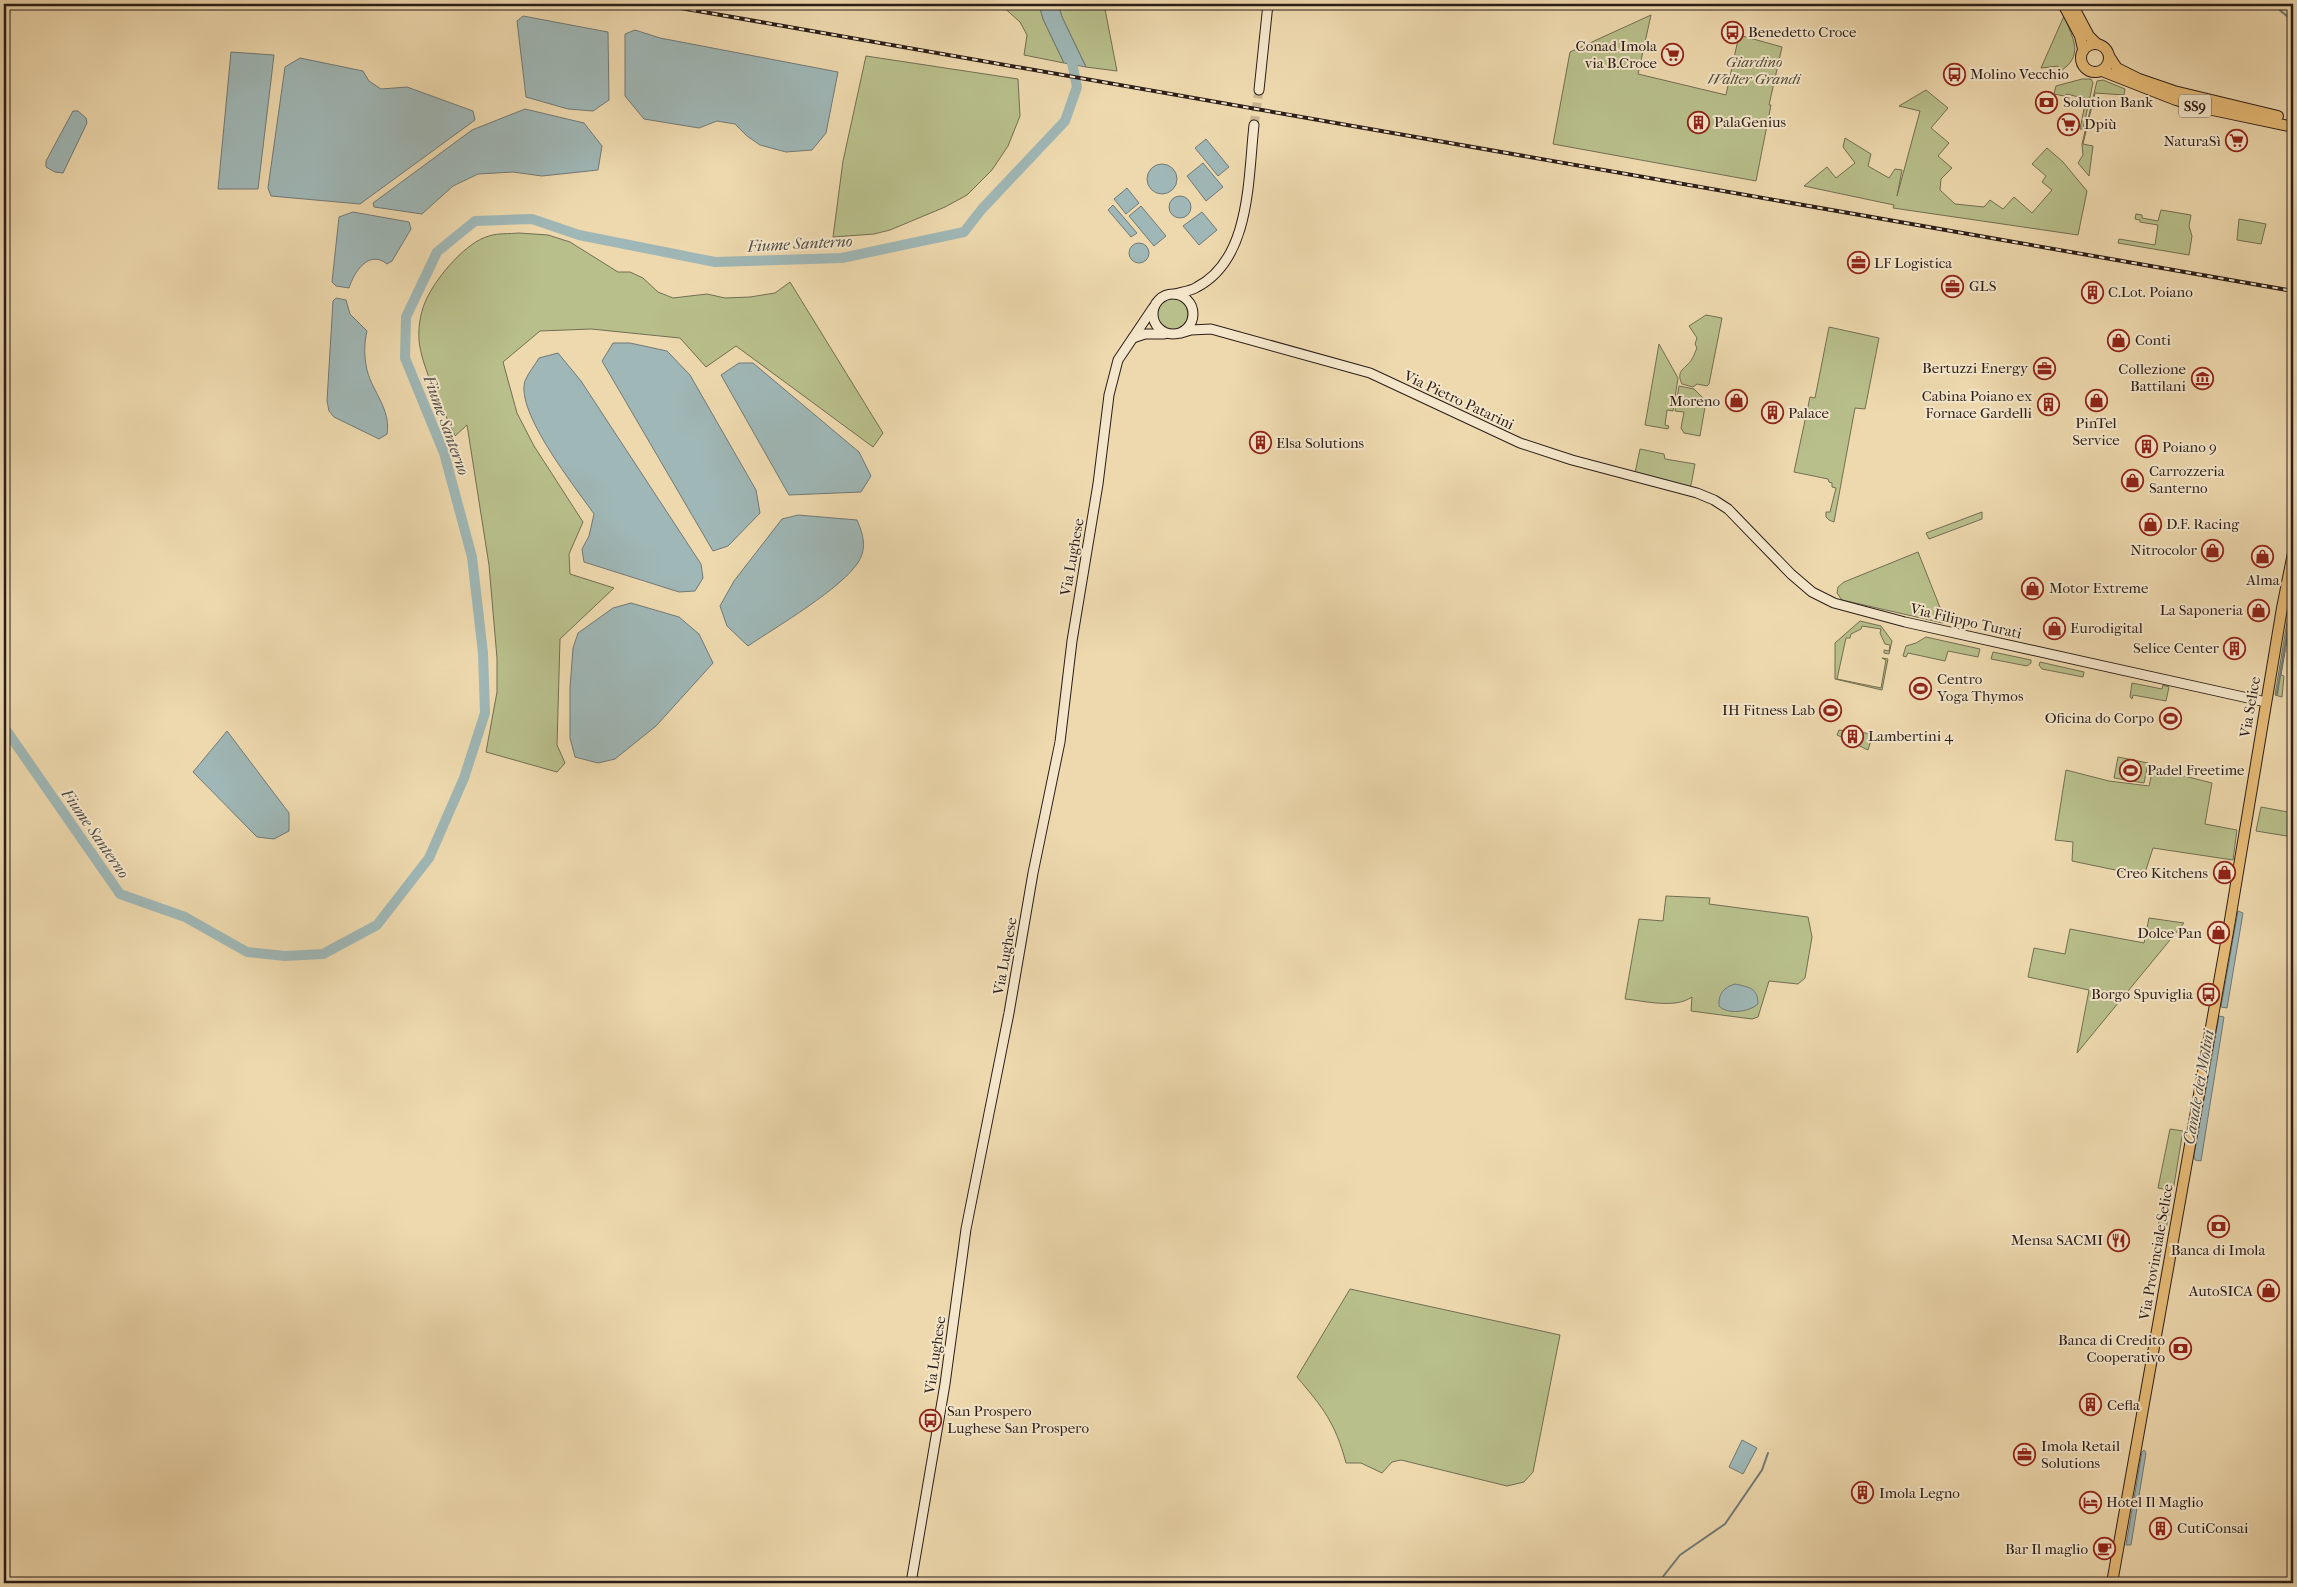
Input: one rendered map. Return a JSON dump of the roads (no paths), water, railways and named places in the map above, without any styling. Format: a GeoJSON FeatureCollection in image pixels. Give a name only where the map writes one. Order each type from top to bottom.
{"type":"FeatureCollection","features":[{"type":"Feature","properties":{"kind":"main road"},"geometry":{"type":"LineString","coordinates":[[1258,90],[1268,4]]}},
{"type":"Feature","properties":{"kind":"main road"},"geometry":{"type":"LineString","coordinates":[[2063,4],[2080,36],[2084,49]]}},
{"type":"Feature","properties":{"kind":"main road"},"geometry":{"type":"LineString","coordinates":[[2072,4],[2088,36],[2105,48],[2109,56],[2108,64],[2102,71],[2093,73],[2082,66],[2080,58],[2084,49],[2090,45],[2097,44]]}},
{"type":"Feature","properties":{"kind":"main road","name":"SS9"},"geometry":{"type":"LineString","coordinates":[[2109,56],[2117,68],[2139,79],[2174,91],[2293,120]]}},
{"type":"Feature","properties":{"kind":"main road","name":"SS9"},"geometry":{"type":"LineString","coordinates":[[2102,71],[2185,103],[2293,127]]}},
{"type":"Feature","properties":{"kind":"main road"},"geometry":{"type":"LineString","coordinates":[[1133,338],[1145,334],[1181,333],[1190,325],[1198,287],[1226,261],[1241,229],[1254,126]]}},
{"type":"Feature","properties":{"kind":"main road","name":"Via Lughese"},"geometry":{"type":"LineString","coordinates":[[911,1583],[945,1384],[968,1221],[1009,1013],[1033,873],[1060,742],[1072,641],[1098,484],[1109,395],[1118,360],[1162,297],[1198,287]]}},
{"type":"Feature","properties":{"kind":"main road"},"geometry":{"type":"LineString","coordinates":[[1175,294],[1186,298],[1193,310]]}},
{"type":"Feature","properties":{"kind":"main road"},"geometry":{"type":"LineString","coordinates":[[1153,308],[1154,321],[1161,331],[1167,334]]}},
{"type":"Feature","properties":{"kind":"main road","name":"Via Pietro Patarini"},"geometry":{"type":"LineString","coordinates":[[1193,310],[1211,329]]}},
{"type":"Feature","properties":{"kind":"main road","name":"Via Pietro Patarini"},"geometry":{"type":"LineString","coordinates":[[1181,333],[1191,330],[1211,329],[1370,373],[1493,432],[1544,452],[1697,493]]}},
{"type":"Feature","properties":{"kind":"main road","name":"Via Filippo Turati"},"geometry":{"type":"LineString","coordinates":[[1697,493],[1714,500],[1728,509],[1791,574],[1812,592],[1834,603],[1905,622],[2266,702]]}},
{"type":"Feature","properties":{"kind":"main road","name":"Via Selice"},"geometry":{"type":"LineString","coordinates":[[2228,926],[2266,702],[2291,577],[2293,553]]}},
{"type":"Feature","properties":{"kind":"main road","name":"Via Provinciale Selice"},"geometry":{"type":"LineString","coordinates":[[2112,1583],[2228,926]]}},
{"type":"Feature","properties":{"kind":"water"},"geometry":{"type":"Polygon","coordinates":[[[1039,4],[1058,4],[1062,17],[1086,67],[1064,63],[1043,19],[1039,4]]]}},
{"type":"Feature","properties":{"kind":"water"},"geometry":{"type":"Polygon","coordinates":[[[523,16],[608,32],[609,100],[593,111],[568,109],[526,97],[517,21],[523,16]]]}},
{"type":"Feature","properties":{"kind":"water"},"geometry":{"type":"Polygon","coordinates":[[[635,30],[660,38],[838,72],[826,133],[812,150],[786,152],[760,145],[735,124],[717,121],[699,128],[644,119],[625,96],[625,34],[635,30]]]}},
{"type":"Feature","properties":{"kind":"water"},"geometry":{"type":"Polygon","coordinates":[[[231,52],[274,55],[258,189],[218,189],[231,52]]]}},
{"type":"Feature","properties":{"kind":"water"},"geometry":{"type":"Polygon","coordinates":[[[300,58],[363,71],[369,81],[381,89],[407,87],[473,111],[475,120],[360,204],[271,196],[268,188],[285,67],[300,58]]]}},
{"type":"Feature","properties":{"kind":"water"},"geometry":{"type":"Polygon","coordinates":[[[525,109],[584,123],[602,146],[598,170],[542,176],[513,172],[478,174],[453,186],[422,214],[374,207],[373,203],[472,130],[525,109]]]}},
{"type":"Feature","properties":{"kind":"water"},"geometry":{"type":"Polygon","coordinates":[[[73,111],[78,111],[86,118],[87,123],[63,173],[55,172],[46,167],[46,161],[73,111]]]}},
{"type":"Feature","properties":{"kind":"water"},"geometry":{"type":"Polygon","coordinates":[[[1206,139],[1229,167],[1218,176],[1195,148],[1206,139]]]}},
{"type":"Feature","properties":{"kind":"water"},"geometry":{"type":"Polygon","coordinates":[[[1203,163],[1223,187],[1206,201],[1187,176],[1203,163]]]}},
{"type":"Feature","properties":{"kind":"water"},"geometry":{"type":"Polygon","coordinates":[[[1162,164],[1168,165],[1176,173],[1176,185],[1168,193],[1162,194],[1156,193],[1148,185],[1147,179],[1148,173],[1156,165],[1162,164]]]}},
{"type":"Feature","properties":{"kind":"water"},"geometry":{"type":"Polygon","coordinates":[[[1127,188],[1139,203],[1126,214],[1114,199],[1127,188]]]}},
{"type":"Feature","properties":{"kind":"water"},"geometry":{"type":"Polygon","coordinates":[[[1180,196],[1188,199],[1191,207],[1188,215],[1180,218],[1172,215],[1169,207],[1172,199],[1180,196]]]}},
{"type":"Feature","properties":{"kind":"water"},"geometry":{"type":"Polygon","coordinates":[[[1113,205],[1137,233],[1131,237],[1108,210],[1113,205]]]}},
{"type":"Feature","properties":{"kind":"water"},"geometry":{"type":"Polygon","coordinates":[[[1141,206],[1166,236],[1154,246],[1129,216],[1141,206]]]}},
{"type":"Feature","properties":{"kind":"water"},"geometry":{"type":"Polygon","coordinates":[[[353,212],[409,222],[411,229],[392,261],[387,264],[374,259],[363,264],[358,269],[349,288],[336,286],[332,282],[339,217],[353,212]]]}},
{"type":"Feature","properties":{"kind":"water"},"geometry":{"type":"Polygon","coordinates":[[[1202,212],[1217,230],[1199,245],[1183,226],[1202,212]]]}},
{"type":"Feature","properties":{"kind":"water"},"geometry":{"type":"Polygon","coordinates":[[[1135,243],[1143,243],[1149,249],[1149,257],[1143,263],[1135,263],[1129,257],[1129,249],[1135,243]]]}},
{"type":"Feature","properties":{"kind":"water"},"geometry":{"type":"Polygon","coordinates":[[[336,298],[346,300],[350,314],[367,331],[365,360],[367,370],[384,409],[388,425],[387,434],[379,439],[334,417],[329,411],[327,401],[333,301],[336,298]]]}},
{"type":"Feature","properties":{"kind":"water"},"geometry":{"type":"Polygon","coordinates":[[[613,343],[630,343],[667,351],[690,375],[756,490],[760,513],[728,546],[713,551],[602,361],[613,343]]]}},
{"type":"Feature","properties":{"kind":"water"},"geometry":{"type":"Polygon","coordinates":[[[558,353],[581,381],[701,564],[703,578],[695,591],[679,592],[584,562],[582,549],[589,536],[594,514],[549,449],[529,411],[524,395],[525,381],[539,358],[558,353]]]}},
{"type":"Feature","properties":{"kind":"water"},"geometry":{"type":"Polygon","coordinates":[[[739,363],[753,363],[859,452],[871,476],[861,492],[789,495],[721,375],[739,363]]]}},
{"type":"Feature","properties":{"kind":"water"},"geometry":{"type":"Polygon","coordinates":[[[798,515],[857,520],[863,540],[863,551],[851,572],[839,583],[748,646],[727,626],[720,606],[734,581],[782,519],[798,515]]]}},
{"type":"Feature","properties":{"kind":"water"},"geometry":{"type":"Polygon","coordinates":[[[631,603],[679,617],[699,634],[713,663],[656,726],[615,759],[598,763],[575,757],[570,738],[570,688],[573,648],[578,633],[613,608],[631,603]]]}},
{"type":"Feature","properties":{"kind":"water"},"geometry":{"type":"Polygon","coordinates":[[[227,731],[289,813],[289,831],[274,839],[257,837],[193,772],[227,731]]]}},
{"type":"Feature","properties":{"kind":"water"},"geometry":{"type":"Polygon","coordinates":[[[2238,911],[2243,913],[2227,1008],[2221,1007],[2238,911]]]}},
{"type":"Feature","properties":{"kind":"water"},"geometry":{"type":"Polygon","coordinates":[[[1735,984],[1752,989],[1758,999],[1758,1004],[1744,1011],[1728,1011],[1719,1006],[1722,992],[1735,984]]]}},
{"type":"Feature","properties":{"kind":"water"},"geometry":{"type":"Polygon","coordinates":[[[2219,1016],[2224,1017],[2201,1161],[2195,1160],[2194,1155],[2219,1016]]]}},
{"type":"Feature","properties":{"kind":"water"},"geometry":{"type":"Polygon","coordinates":[[[1742,1440],[1757,1448],[1743,1474],[1729,1467],[1742,1440]]]}},
{"type":"Feature","properties":{"kind":"water"},"geometry":{"type":"Polygon","coordinates":[[[2144,1450],[2146,1453],[2131,1545],[2126,1545],[2142,1452],[2144,1450]]]}},
{"type":"Feature","properties":{"kind":"waterway"},"geometry":{"type":"LineString","coordinates":[[2276,7],[2293,21]]}},
{"type":"Feature","properties":{"kind":"waterway","name":"Fiume Santerno"},"geometry":{"type":"LineString","coordinates":[[4,727],[120,894],[185,917],[247,952],[285,956],[323,954],[377,925],[429,858],[464,778],[485,713],[483,653],[472,557],[444,453],[405,358],[406,317],[437,252],[475,221],[532,219],[579,235],[715,262],[842,258],[964,232],[982,209],[1065,121],[1077,87],[1070,53]]}},
{"type":"Feature","properties":{"kind":"waterway","name":"Canale dei Molini"},"geometry":{"type":"LineString","coordinates":[[2277,694],[2289,622]]}},
{"type":"Feature","properties":{"kind":"waterway"},"geometry":{"type":"LineString","coordinates":[[1658,1583],[1680,1555],[1725,1524],[1762,1470],[1768,1453]]}},
{"type":"Feature","properties":{"kind":"tunnel"},"geometry":{"type":"LineString","coordinates":[[1254,125],[1259,90]]}},
{"type":"Feature","properties":{"kind":"railway"},"geometry":{"type":"LineString","coordinates":[[658,4],[2293,291]]}},
{"type":"Feature","properties":{"kind":"place","name":"Benedetto Croce"},"geometry":{"type":"Point","coordinates":[1732,32]}},
{"type":"Feature","properties":{"kind":"place","name":"Conad Imola via B.Croce"},"geometry":{"type":"Point","coordinates":[1673,55]}},
{"type":"Feature","properties":{"kind":"place","name":"Molino Vecchio"},"geometry":{"type":"Point","coordinates":[1954,74]}},
{"type":"Feature","properties":{"kind":"place","name":"Solution Bank"},"geometry":{"type":"Point","coordinates":[2047,102]}},
{"type":"Feature","properties":{"kind":"place","name":"PalaGenius"},"geometry":{"type":"Point","coordinates":[1698,122]}},
{"type":"Feature","properties":{"kind":"place","name":"Dpiù"},"geometry":{"type":"Point","coordinates":[2068,124]}},
{"type":"Feature","properties":{"kind":"place","name":"NaturaSì"},"geometry":{"type":"Point","coordinates":[2237,141]}},
{"type":"Feature","properties":{"kind":"place","name":"LF Logistica"},"geometry":{"type":"Point","coordinates":[1858,263]}},
{"type":"Feature","properties":{"kind":"place","name":"GLS"},"geometry":{"type":"Point","coordinates":[1953,286]}},
{"type":"Feature","properties":{"kind":"place","name":"C.Lot. Poiano"},"geometry":{"type":"Point","coordinates":[2092,292]}},
{"type":"Feature","properties":{"kind":"place","name":"Conti"},"geometry":{"type":"Point","coordinates":[2119,340]}},
{"type":"Feature","properties":{"kind":"place","name":"Bertuzzi Energy"},"geometry":{"type":"Point","coordinates":[2044,368]}},
{"type":"Feature","properties":{"kind":"place","name":"Collezione Battilani"},"geometry":{"type":"Point","coordinates":[2202,378]}},
{"type":"Feature","properties":{"kind":"place","name":"PinTel Service"},"geometry":{"type":"Point","coordinates":[2096,400]}},
{"type":"Feature","properties":{"kind":"place","name":"Moreno"},"geometry":{"type":"Point","coordinates":[1736,401]}},
{"type":"Feature","properties":{"kind":"place","name":"Cabina Poiano ex Fornace Gardelli"},"geometry":{"type":"Point","coordinates":[2048,405]}},
{"type":"Feature","properties":{"kind":"place","name":"Palace"},"geometry":{"type":"Point","coordinates":[1772,413]}},
{"type":"Feature","properties":{"kind":"place","name":"Elsa Solutions"},"geometry":{"type":"Point","coordinates":[1260,443]}},
{"type":"Feature","properties":{"kind":"place","name":"Poiano 9"},"geometry":{"type":"Point","coordinates":[2146,447]}},
{"type":"Feature","properties":{"kind":"place","name":"Carrozzeria Santerno"},"geometry":{"type":"Point","coordinates":[2133,480]}},
{"type":"Feature","properties":{"kind":"place","name":"D.F. Racing"},"geometry":{"type":"Point","coordinates":[2150,524]}},
{"type":"Feature","properties":{"kind":"place","name":"Nitrocolor"},"geometry":{"type":"Point","coordinates":[2213,550]}},
{"type":"Feature","properties":{"kind":"place","name":"Alma"},"geometry":{"type":"Point","coordinates":[2263,557]}},
{"type":"Feature","properties":{"kind":"place","name":"Motor Extreme"},"geometry":{"type":"Point","coordinates":[2033,588]}},
{"type":"Feature","properties":{"kind":"place","name":"La Saponeria"},"geometry":{"type":"Point","coordinates":[2259,610]}},
{"type":"Feature","properties":{"kind":"place","name":"Eurodigital"},"geometry":{"type":"Point","coordinates":[2054,628]}},
{"type":"Feature","properties":{"kind":"place","name":"Selice Center"},"geometry":{"type":"Point","coordinates":[2235,648]}},
{"type":"Feature","properties":{"kind":"place","name":"Centro Yoga Thymos"},"geometry":{"type":"Point","coordinates":[1921,688]}},
{"type":"Feature","properties":{"kind":"place","name":"IH Fitness Lab"},"geometry":{"type":"Point","coordinates":[1831,710]}},
{"type":"Feature","properties":{"kind":"place","name":"Oficina do Corpo"},"geometry":{"type":"Point","coordinates":[2170,718]}},
{"type":"Feature","properties":{"kind":"place","name":"Lambertini 4"},"geometry":{"type":"Point","coordinates":[1852,736]}},
{"type":"Feature","properties":{"kind":"place","name":"Padel Freetime"},"geometry":{"type":"Point","coordinates":[2131,770]}},
{"type":"Feature","properties":{"kind":"place","name":"Creo Kitchens"},"geometry":{"type":"Point","coordinates":[2224,873]}},
{"type":"Feature","properties":{"kind":"place","name":"Dolce Pan"},"geometry":{"type":"Point","coordinates":[2218,933]}},
{"type":"Feature","properties":{"kind":"place","name":"Borgo Spuviglia"},"geometry":{"type":"Point","coordinates":[2209,994]}},
{"type":"Feature","properties":{"kind":"place","name":"Banca di Imola"},"geometry":{"type":"Point","coordinates":[2218,1227]}},
{"type":"Feature","properties":{"kind":"place","name":"Mensa SACMI"},"geometry":{"type":"Point","coordinates":[2119,1240]}},
{"type":"Feature","properties":{"kind":"place","name":"AutoSICA"},"geometry":{"type":"Point","coordinates":[2269,1291]}},
{"type":"Feature","properties":{"kind":"place","name":"Banca di Credito Cooperativo"},"geometry":{"type":"Point","coordinates":[2181,1349]}},
{"type":"Feature","properties":{"kind":"place","name":"Cefla"},"geometry":{"type":"Point","coordinates":[2091,1405]}},
{"type":"Feature","properties":{"kind":"place","name":"San Prospero Lughese San Prospero"},"geometry":{"type":"Point","coordinates":[931,1420]}},
{"type":"Feature","properties":{"kind":"place","name":"Imola Retail Solutions"},"geometry":{"type":"Point","coordinates":[2025,1455]}},
{"type":"Feature","properties":{"kind":"place","name":"Imola Legno"},"geometry":{"type":"Point","coordinates":[1863,1493]}},
{"type":"Feature","properties":{"kind":"place","name":"Hotel Il Maglio"},"geometry":{"type":"Point","coordinates":[2090,1502]}},
{"type":"Feature","properties":{"kind":"place","name":"CutiConsai"},"geometry":{"type":"Point","coordinates":[2161,1528]}},
{"type":"Feature","properties":{"kind":"place","name":"Bar Il maglio"},"geometry":{"type":"Point","coordinates":[2104,1549]}},
{"type":"Feature","properties":{"kind":"park label","name":"Giardino Walter Grandi"},"geometry":{"type":"Point","coordinates":[1754,70]}}]}
